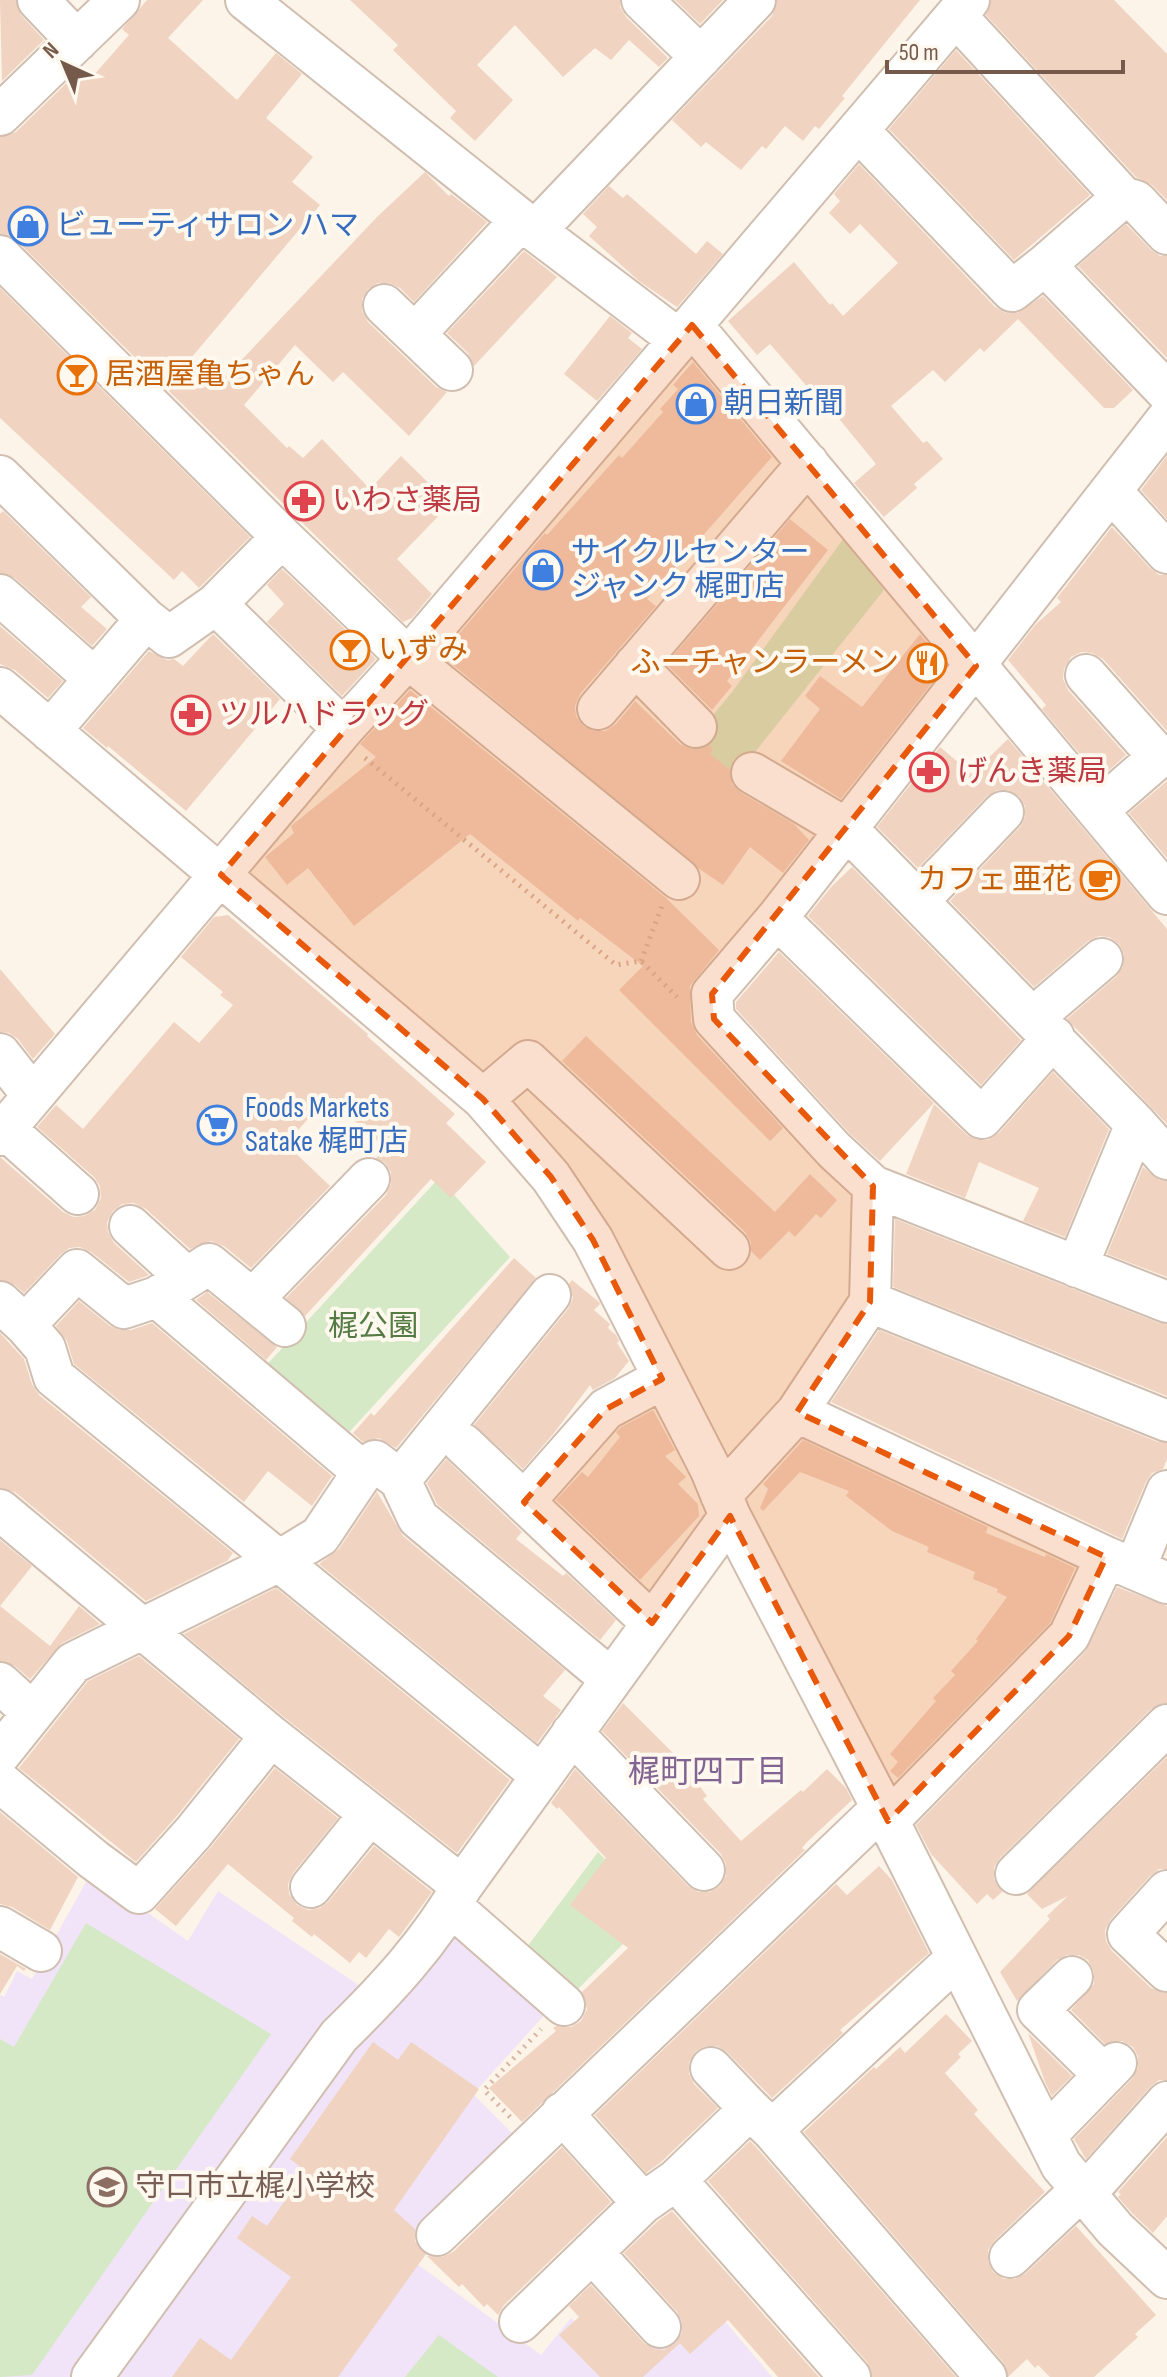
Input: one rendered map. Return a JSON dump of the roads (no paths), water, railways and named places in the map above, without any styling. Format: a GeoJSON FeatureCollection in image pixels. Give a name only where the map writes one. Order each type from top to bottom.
{"type":"FeatureCollection","features":[{"type":"Feature","properties":{"kind":"street"},"geometry":{"type":"LineString","coordinates":[[38,0],[77,41]]}},
{"type":"Feature","properties":{"kind":"street"},"geometry":{"type":"LineString","coordinates":[[0,115],[119,0]]}},
{"type":"Feature","properties":{"kind":"street"},"geometry":{"type":"LineString","coordinates":[[642,0],[701,57]]}},
{"type":"Feature","properties":{"kind":"street"},"geometry":{"type":"LineString","coordinates":[[415,334],[701,57],[755,0]]}},
{"type":"Feature","properties":{"kind":"street"},"geometry":{"type":"LineString","coordinates":[[273,8],[528,225],[685,332],[808,463],[1167,894]]}},
{"type":"Feature","properties":{"kind":"street"},"geometry":{"type":"LineString","coordinates":[[78,1194],[2,1132],[962,8],[1123,197],[1136,201],[1167,234]]}},
{"type":"Feature","properties":{"kind":"street"},"geometry":{"type":"LineString","coordinates":[[859,131],[1012,291],[1123,197]]}},
{"type":"Feature","properties":{"kind":"street"},"geometry":{"type":"LineString","coordinates":[[0,256],[408,658],[679,879]]}},
{"type":"Feature","properties":{"kind":"street"},"geometry":{"type":"LineString","coordinates":[[1045,265],[1167,392]]}},
{"type":"Feature","properties":{"kind":"street"},"geometry":{"type":"LineString","coordinates":[[384,305],[452,370]]}},
{"type":"Feature","properties":{"kind":"street"},"geometry":{"type":"LineString","coordinates":[[1167,419],[777,918],[712,994],[714,1019],[834,1150],[873,1186],[1167,1302]]}},
{"type":"Feature","properties":{"kind":"street"},"geometry":{"type":"LineString","coordinates":[[598,709],[808,463]]}},
{"type":"Feature","properties":{"kind":"street"},"geometry":{"type":"LineString","coordinates":[[0,476],[146,619],[169,637],[216,604],[282,537]]}},
{"type":"Feature","properties":{"kind":"street"},"geometry":{"type":"LineString","coordinates":[[1111,491],[1167,553]]}},
{"type":"Feature","properties":{"kind":"street"},"geometry":{"type":"LineString","coordinates":[[0,595],[95,679]]}},
{"type":"Feature","properties":{"kind":"street"},"geometry":{"type":"LineString","coordinates":[[216,604],[341,733]]}},
{"type":"Feature","properties":{"kind":"street"},"geometry":{"type":"LineString","coordinates":[[50,731],[146,619]]}},
{"type":"Feature","properties":{"kind":"street"},"geometry":{"type":"LineString","coordinates":[[635,665],[696,727]]}},
{"type":"Feature","properties":{"kind":"street"},"geometry":{"type":"LineString","coordinates":[[1086,675],[1159,757],[1098,810]]}},
{"type":"Feature","properties":{"kind":"street"},"geometry":{"type":"LineString","coordinates":[[0,688],[483,1099],[551,1177],[593,1240],[1061,2165],[1115,2229],[1161,2261]]}},
{"type":"Feature","properties":{"kind":"street"},"geometry":{"type":"LineString","coordinates":[[752,773],[847,829],[1156,1141],[1077,1267]]}},
{"type":"Feature","properties":{"kind":"street"},"geometry":{"type":"LineString","coordinates":[[918,901],[1003,812]]}},
{"type":"Feature","properties":{"kind":"street"},"geometry":{"type":"LineString","coordinates":[[777,918],[982,1118],[1044,1027],[1102,959]]}},
{"type":"Feature","properties":{"kind":"street"},"geometry":{"type":"LineString","coordinates":[[0,1054],[33,1096]]}},
{"type":"Feature","properties":{"kind":"street"},"geometry":{"type":"LineString","coordinates":[[483,1099],[528,1061],[729,1249]]}},
{"type":"Feature","properties":{"kind":"street"},"geometry":{"type":"LineString","coordinates":[[254,1298],[369,1179]]}},
{"type":"Feature","properties":{"kind":"street"},"geometry":{"type":"LineString","coordinates":[[92,2377],[339,2036],[380,1996],[457,1896],[652,1623],[725,1506],[797,1412],[870,1302],[873,1186]]}},
{"type":"Feature","properties":{"kind":"street"},"geometry":{"type":"LineString","coordinates":[[130,1226],[172,1288],[382,1476],[418,1518],[611,1679]]}},
{"type":"Feature","properties":{"kind":"street"},"geometry":{"type":"LineString","coordinates":[[285,1326],[209,1264],[172,1288],[124,1308],[77,1270],[12,1314],[45,1348],[54,1377],[542,1776]]}},
{"type":"Feature","properties":{"kind":"street"},"geometry":{"type":"LineString","coordinates":[[0,1754],[73,1663],[279,1561],[320,1536],[382,1476],[550,1295]]}},
{"type":"Feature","properties":{"kind":"street"},"geometry":{"type":"LineString","coordinates":[[870,1302],[1167,1421]]}},
{"type":"Feature","properties":{"kind":"street"},"geometry":{"type":"LineString","coordinates":[[524,1502],[606,1409],[662,1379]]}},
{"type":"Feature","properties":{"kind":"street"},"geometry":{"type":"LineString","coordinates":[[797,1412],[1136,1569]]}},
{"type":"Feature","properties":{"kind":"street"},"geometry":{"type":"LineString","coordinates":[[463,1444],[652,1623]]}},
{"type":"Feature","properties":{"kind":"street"},"geometry":{"type":"LineString","coordinates":[[437,2235],[548,2126],[885,1815],[1136,1569],[1167,1491]]}},
{"type":"Feature","properties":{"kind":"street"},"geometry":{"type":"LineString","coordinates":[[0,1510],[142,1631],[370,1814],[457,1896],[564,2005]]}},
{"type":"Feature","properties":{"kind":"street"},"geometry":{"type":"LineString","coordinates":[[0,1683],[32,1712]]}},
{"type":"Feature","properties":{"kind":"street"},"geometry":{"type":"LineString","coordinates":[[1016,1874],[1167,1725]]}},
{"type":"Feature","properties":{"kind":"street"},"geometry":{"type":"LineString","coordinates":[[572,1733],[704,1870]]}},
{"type":"Feature","properties":{"kind":"street"},"geometry":{"type":"LineString","coordinates":[[0,1782],[139,1893],[193,1833],[271,1736]]}},
{"type":"Feature","properties":{"kind":"street"},"geometry":{"type":"LineString","coordinates":[[311,1887],[370,1814]]}},
{"type":"Feature","properties":{"kind":"street"},"geometry":{"type":"LineString","coordinates":[[1167,1891],[1128,1934],[1167,1971]]}},
{"type":"Feature","properties":{"kind":"street"},"geometry":{"type":"LineString","coordinates":[[0,1927],[41,1951]]}},
{"type":"Feature","properties":{"kind":"street"},"geometry":{"type":"LineString","coordinates":[[520,2322],[643,2203],[761,2120],[956,1959]]}},
{"type":"Feature","properties":{"kind":"street"},"geometry":{"type":"LineString","coordinates":[[1046,2135],[1110,2069],[1038,2010],[1072,1977]]}},
{"type":"Feature","properties":{"kind":"street"},"geometry":{"type":"LineString","coordinates":[[711,2068],[761,2120],[986,2377]]}},
{"type":"Feature","properties":{"kind":"street"},"geometry":{"type":"LineString","coordinates":[[1010,2257],[1083,2192],[1167,2102]]}},
{"type":"Feature","properties":{"kind":"street"},"geometry":{"type":"LineString","coordinates":[[548,2126],[643,2203]]}},
{"type":"Feature","properties":{"kind":"street"},"geometry":{"type":"LineString","coordinates":[[676,2180],[850,2377]]}},
{"type":"Feature","properties":{"kind":"street"},"geometry":{"type":"LineString","coordinates":[[592,2252],[660,2327]]}},
{"type":"Feature","properties":{"kind":"place","name":"ビューティサロン ハマ"},"geometry":{"type":"Point","coordinates":[28,226]}},
{"type":"Feature","properties":{"kind":"place","name":"居酒屋亀ちゃん"},"geometry":{"type":"Point","coordinates":[77,375]}},
{"type":"Feature","properties":{"kind":"place","name":"朝日新聞"},"geometry":{"type":"Point","coordinates":[696,404]}},
{"type":"Feature","properties":{"kind":"place","name":"いわさ薬局"},"geometry":{"type":"Point","coordinates":[304,501]}},
{"type":"Feature","properties":{"kind":"place","name":"サイクルセンター ジャンク 梶町店"},"geometry":{"type":"Point","coordinates":[543,570]}},
{"type":"Feature","properties":{"kind":"place","name":"いずみ"},"geometry":{"type":"Point","coordinates":[350,650]}},
{"type":"Feature","properties":{"kind":"place","name":"ふーチャンラーメン"},"geometry":{"type":"Point","coordinates":[927,663]}},
{"type":"Feature","properties":{"kind":"place","name":"ツルハドラッグ"},"geometry":{"type":"Point","coordinates":[191,715]}},
{"type":"Feature","properties":{"kind":"place","name":"げんき薬局"},"geometry":{"type":"Point","coordinates":[929,772]}},
{"type":"Feature","properties":{"kind":"place","name":"カフェ 亜花"},"geometry":{"type":"Point","coordinates":[1100,880]}},
{"type":"Feature","properties":{"kind":"place","name":"Foods Markets Satake 梶町店"},"geometry":{"type":"Point","coordinates":[217,1125]}},
{"type":"Feature","properties":{"kind":"place","name":"守口市立梶小学校"},"geometry":{"type":"Point","coordinates":[107,2187]}},
{"type":"Feature","properties":{"kind":"district","name":"梶町四丁目"},"geometry":{"type":"Point","coordinates":[708,1772]}},
{"type":"Feature","properties":{"kind":"park label","name":"梶公園"},"geometry":{"type":"Point","coordinates":[373,1327]}}]}
